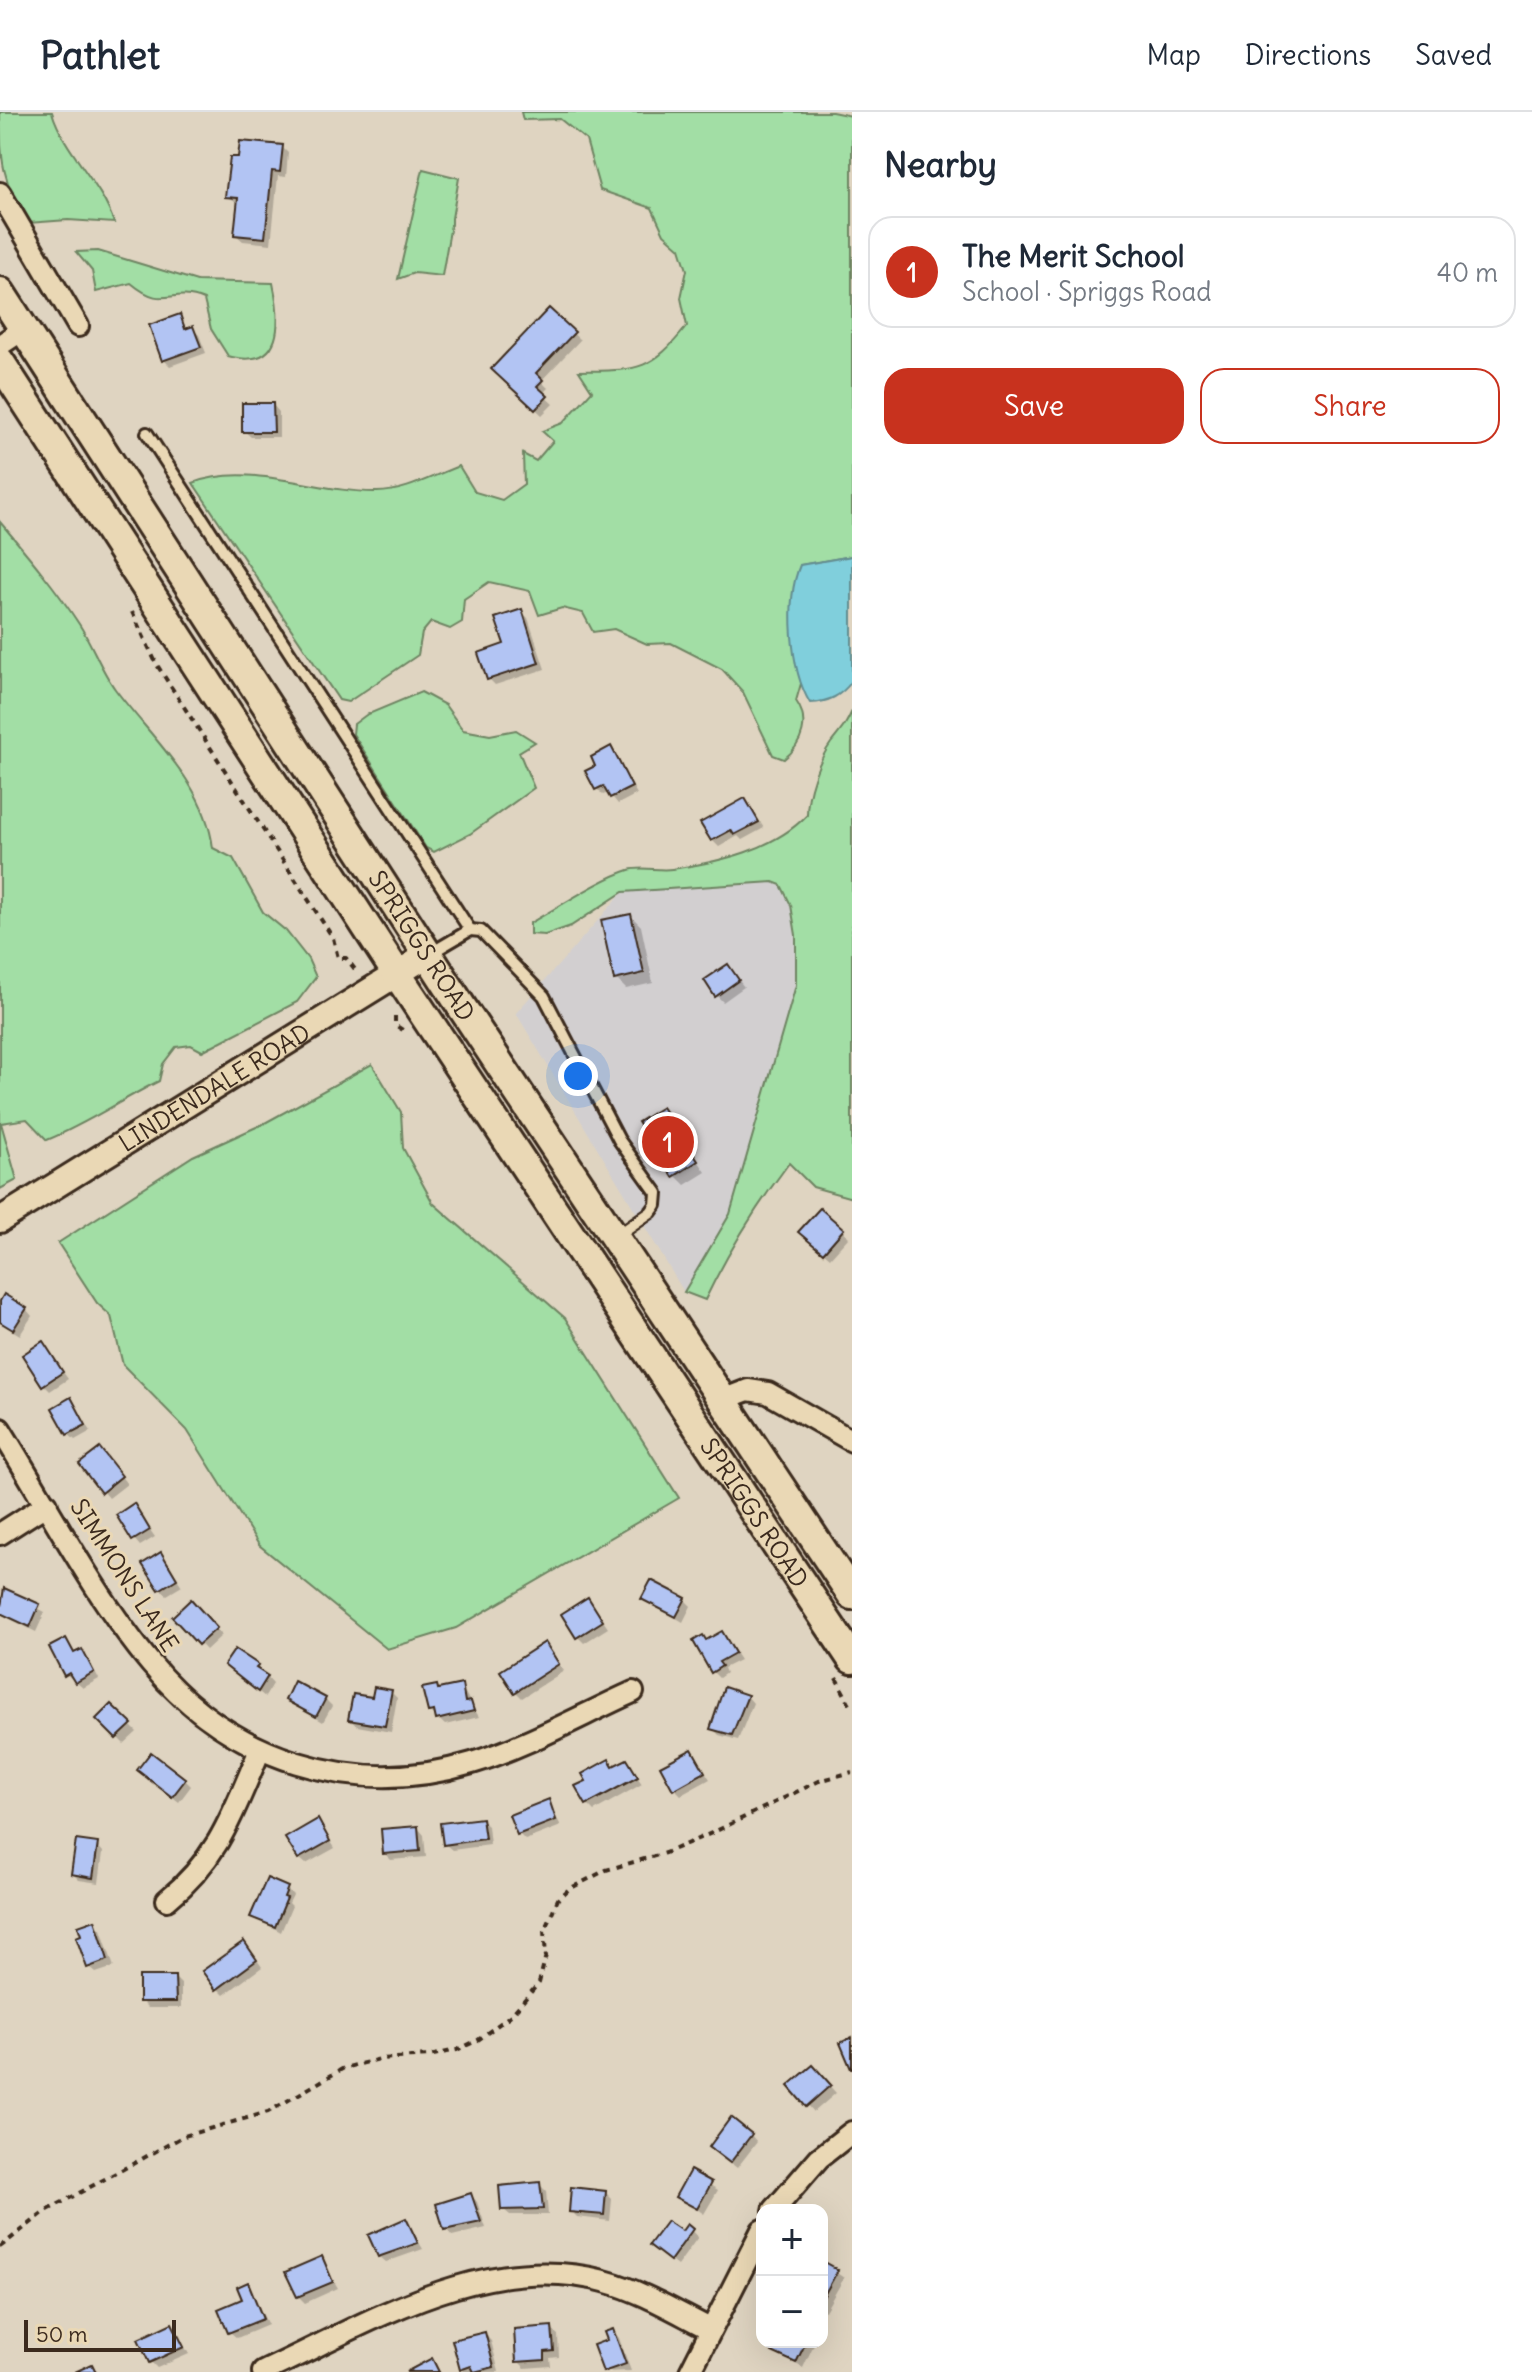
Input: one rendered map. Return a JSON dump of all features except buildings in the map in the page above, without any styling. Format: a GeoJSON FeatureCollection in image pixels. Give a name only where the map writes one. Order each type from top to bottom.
{"type":"FeatureCollection","features":[{"type":"Feature","properties":{"kind":"main road","name":"SPRIGGS ROAD"},"geometry":{"type":"LineString","coordinates":[[0,292],[614,1237],[852,1595]]}},
{"type":"Feature","properties":{"kind":"main road","name":"SPRIGGS ROAD"},"geometry":{"type":"LineString","coordinates":[[0,362],[397,974],[852,1659]]}},
{"type":"Feature","properties":{"kind":"street"},"geometry":{"type":"LineString","coordinates":[[0,193],[78,326]]}},
{"type":"Feature","properties":{"kind":"street"},"geometry":{"type":"LineString","coordinates":[[0,345],[24,329]]}},
{"type":"Feature","properties":{"kind":"street","name":"LINDENDALE ROAD"},"geometry":{"type":"LineString","coordinates":[[0,1220],[429,954]]}},
{"type":"Feature","properties":{"kind":"street"},"geometry":{"type":"LineString","coordinates":[[722,1400],[748,1390],[758,1390],[850,1440]]}},
{"type":"Feature","properties":{"kind":"street","name":"SIMMONS LANE"},"geometry":{"type":"LineString","coordinates":[[0,1429],[127,1633],[152,1666],[209,1718],[260,1750],[322,1772],[357,1777],[429,1774],[497,1755],[633,1692]]}},
{"type":"Feature","properties":{"kind":"street"},"geometry":{"type":"LineString","coordinates":[[0,1534],[47,1504]]}},
{"type":"Feature","properties":{"kind":"street"},"geometry":{"type":"LineString","coordinates":[[167,1900],[197,1873],[220,1843],[260,1750]]}},
{"type":"Feature","properties":{"kind":"street"},"geometry":{"type":"LineString","coordinates":[[779,2204],[819,2158],[852,2132]]}},
{"type":"Feature","properties":{"kind":"street"},"geometry":{"type":"LineString","coordinates":[[690,2372],[756,2241]]}},
{"type":"Feature","properties":{"kind":"street"},"geometry":{"type":"LineString","coordinates":[[263,2372],[455,2287],[535,2273],[604,2281],[636,2292],[710,2329]]}},
{"type":"Feature","properties":{"kind":"lane"},"geometry":{"type":"LineString","coordinates":[[147,433],[470,930]]}},
{"type":"Feature","properties":{"kind":"lane"},"geometry":{"type":"LineString","coordinates":[[429,954],[470,930],[481,931],[544,996],[619,1140],[657,1193],[656,1205],[651,1212],[614,1237]]}},
{"type":"Feature","properties":{"kind":"path"},"geometry":{"type":"LineString","coordinates":[[129,605],[157,665],[333,938],[338,958],[346,958]]}},
{"type":"Feature","properties":{"kind":"path"},"geometry":{"type":"LineString","coordinates":[[0,2247],[46,2211],[184,2136],[268,2112],[344,2068],[380,2059],[429,2056],[457,2050],[478,2040],[511,2015],[539,1983],[546,1955],[544,1931],[558,1899],[569,1889],[606,1870],[628,1866],[702,1838],[819,1781],[852,1772]]}},
{"type":"Feature","properties":{"kind":"shaded area"},"geometry":{"type":"Polygon","coordinates":[[[797,880],[796,985],[730,1214],[684,1292],[516,1013],[623,892],[797,880]]]}},
{"type":"Feature","properties":{"kind":"green space"},"geometry":{"type":"Polygon","coordinates":[[[0,112],[52,112],[65,141],[101,195],[114,223],[68,220],[28,223],[19,209],[4,170],[0,112]]]}},
{"type":"Feature","properties":{"kind":"green space"},"geometry":{"type":"Polygon","coordinates":[[[521,112],[832,112],[852,116],[852,556],[800,565],[797,656],[802,680],[796,701],[803,724],[800,739],[784,759],[773,755],[743,692],[722,669],[671,643],[647,644],[614,629],[593,632],[583,613],[562,608],[539,615],[530,591],[489,582],[464,599],[462,622],[450,629],[431,622],[422,633],[418,655],[348,702],[339,700],[193,483],[215,477],[260,476],[377,492],[408,486],[459,466],[475,492],[502,500],[524,484],[523,454],[536,461],[553,441],[542,431],[563,423],[592,391],[579,371],[640,366],[663,353],[674,341],[687,326],[681,298],[687,270],[680,248],[664,234],[652,208],[600,190],[586,140],[560,119],[523,120],[521,112]]]}},
{"type":"Feature","properties":{"kind":"green space"},"geometry":{"type":"Polygon","coordinates":[[[423,169],[459,178],[442,276],[414,273],[398,279],[423,169]]]}},
{"type":"Feature","properties":{"kind":"green space"},"geometry":{"type":"Polygon","coordinates":[[[98,251],[197,281],[273,283],[277,313],[275,339],[269,350],[260,356],[247,359],[228,356],[211,329],[204,300],[192,296],[152,296],[131,283],[96,292],[92,271],[76,252],[98,251]]]}},
{"type":"Feature","properties":{"kind":"green space"},"geometry":{"type":"Polygon","coordinates":[[[0,522],[60,597],[84,632],[115,689],[188,782],[200,803],[213,848],[233,858],[263,912],[286,931],[308,959],[316,977],[297,1002],[202,1051],[191,1045],[176,1047],[163,1064],[159,1081],[61,1134],[47,1140],[27,1119],[1,1123],[17,1180],[0,1189],[0,522]]]}},
{"type":"Feature","properties":{"kind":"green space"},"geometry":{"type":"Polygon","coordinates":[[[421,692],[445,705],[463,730],[490,735],[516,730],[535,742],[519,752],[534,788],[470,834],[434,852],[426,848],[353,734],[354,724],[366,715],[421,692]]]}},
{"type":"Feature","properties":{"kind":"green space"},"geometry":{"type":"Polygon","coordinates":[[[852,711],[852,1198],[813,1187],[789,1163],[744,1229],[705,1300],[684,1292],[730,1214],[796,985],[796,935],[791,905],[781,885],[773,882],[623,892],[571,926],[545,935],[530,934],[530,923],[592,887],[629,870],[672,869],[708,863],[762,846],[779,837],[807,815],[811,787],[818,768],[852,711]]]}},
{"type":"Feature","properties":{"kind":"green space"},"geometry":{"type":"Polygon","coordinates":[[[372,1064],[401,1112],[403,1148],[433,1203],[565,1318],[679,1498],[456,1628],[387,1649],[259,1545],[187,1430],[123,1365],[111,1316],[97,1303],[58,1243],[193,1156],[263,1124],[372,1064]]]}},
{"type":"Feature","properties":{"kind":"water"},"geometry":{"type":"Polygon","coordinates":[[[852,556],[852,681],[834,697],[810,703],[794,654],[791,615],[795,580],[800,565],[852,556]]]}},
{"type":"Feature","properties":{"kind":"place","name":"The Merit School"},"geometry":{"type":"Point","coordinates":[668,1142]}}]}
